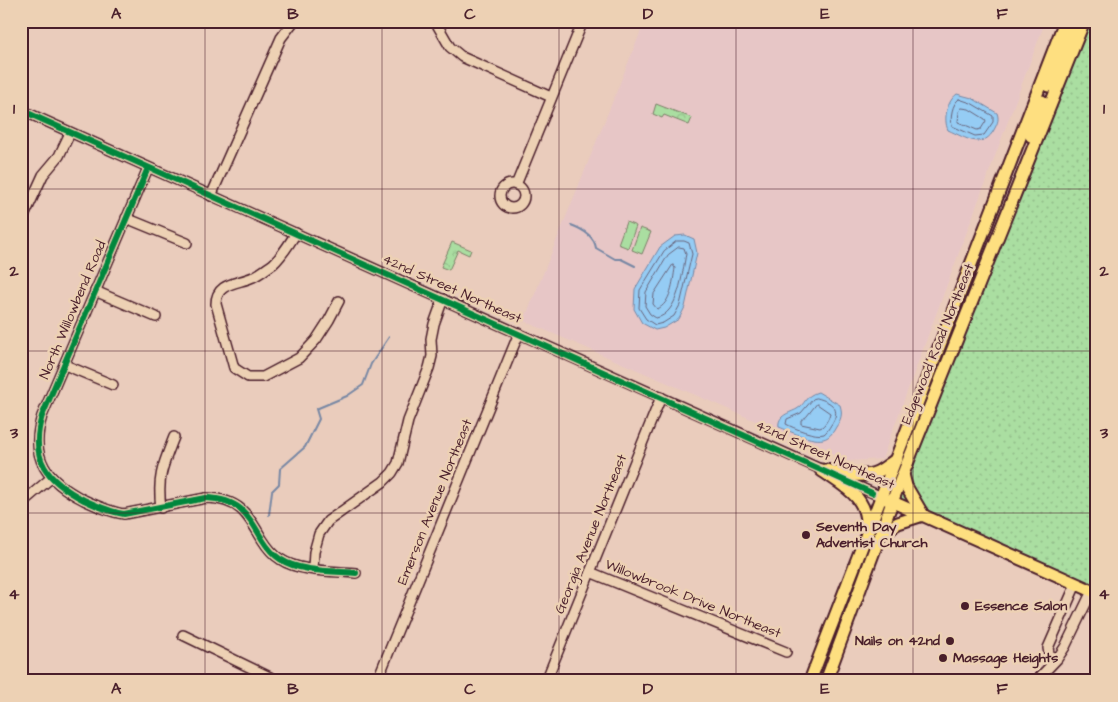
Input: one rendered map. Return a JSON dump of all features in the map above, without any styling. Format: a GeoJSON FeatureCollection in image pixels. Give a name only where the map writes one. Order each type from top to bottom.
{"type":"FeatureCollection","features":[{"type":"Feature","properties":{"kind":"main road","name":"Edgewood Road Northeast"},"geometry":{"type":"LineString","coordinates":[[826,681],[880,534],[897,459],[1065,21]]}},
{"type":"Feature","properties":{"kind":"main road"},"geometry":{"type":"LineString","coordinates":[[1024,170],[1038,111],[1073,21]]}},
{"type":"Feature","properties":{"kind":"main road","name":"Edgewood Road Northeast"},"geometry":{"type":"LineString","coordinates":[[810,681],[866,538],[903,474],[1084,21]]}},
{"type":"Feature","properties":{"kind":"main road"},"geometry":{"type":"LineString","coordinates":[[821,470],[854,476],[867,475],[876,472],[897,459]]}},
{"type":"Feature","properties":{"kind":"main road"},"geometry":{"type":"LineString","coordinates":[[821,470],[855,494],[863,506],[867,522],[866,538]]}},
{"type":"Feature","properties":{"kind":"main road"},"geometry":{"type":"LineString","coordinates":[[880,534],[898,523],[922,515],[906,486],[903,474]]}},
{"type":"Feature","properties":{"kind":"main road","name":"42nd Street Northeast"},"geometry":{"type":"LineString","coordinates":[[887,499],[1094,592]]}},
{"type":"Feature","properties":{"kind":"street"},"geometry":{"type":"LineString","coordinates":[[211,196],[282,38],[294,21]]}},
{"type":"Feature","properties":{"kind":"street"},"geometry":{"type":"LineString","coordinates":[[436,21],[450,47],[462,57],[552,97]]}},
{"type":"Feature","properties":{"kind":"street"},"geometry":{"type":"LineString","coordinates":[[516,185],[583,21]]}},
{"type":"Feature","properties":{"kind":"street"},"geometry":{"type":"LineString","coordinates":[[1079,21],[1084,21]]}},
{"type":"Feature","properties":{"kind":"street","name":"42nd Street Northeast"},"geometry":{"type":"LineString","coordinates":[[21,110],[887,499]]}},
{"type":"Feature","properties":{"kind":"street"},"geometry":{"type":"LineString","coordinates":[[21,223],[43,175],[59,156],[70,133]]}},
{"type":"Feature","properties":{"kind":"street","name":"North Willowbend Road"},"geometry":{"type":"LineString","coordinates":[[148,168],[37,431],[38,451],[51,478],[62,488],[89,502],[112,512],[124,514],[206,498],[231,502],[242,509],[251,520],[267,548],[277,558],[287,564],[356,573]]}},
{"type":"Feature","properties":{"kind":"street"},"geometry":{"type":"LineString","coordinates":[[126,218],[187,244]]}},
{"type":"Feature","properties":{"kind":"street"},"geometry":{"type":"LineString","coordinates":[[296,233],[273,264],[254,276],[225,287],[216,296],[216,304],[224,337],[234,368],[248,377],[263,377],[299,358],[316,340],[330,320],[339,301]]}},
{"type":"Feature","properties":{"kind":"street"},"geometry":{"type":"LineString","coordinates":[[95,292],[156,318]]}},
{"type":"Feature","properties":{"kind":"street"},"geometry":{"type":"LineString","coordinates":[[313,568],[314,552],[319,534],[328,521],[382,482],[392,473],[398,463],[408,421],[432,356],[431,340],[434,324],[443,299]]}},
{"type":"Feature","properties":{"kind":"street","name":"Emerson Avenue Northeast"},"geometry":{"type":"LineString","coordinates":[[377,681],[519,333]]}},
{"type":"Feature","properties":{"kind":"street"},"geometry":{"type":"LineString","coordinates":[[65,365],[113,385]]}},
{"type":"Feature","properties":{"kind":"street","name":"Georgia Avenue Northeast"},"geometry":{"type":"LineString","coordinates":[[546,681],[661,397]]}},
{"type":"Feature","properties":{"kind":"street"},"geometry":{"type":"LineString","coordinates":[[161,508],[158,488],[162,466],[174,437]]}},
{"type":"Feature","properties":{"kind":"street"},"geometry":{"type":"LineString","coordinates":[[24,501],[51,478]]}},
{"type":"Feature","properties":{"kind":"street","name":"Willowbrook Drive Northeast"},"geometry":{"type":"LineString","coordinates":[[590,572],[786,652]]}},
{"type":"Feature","properties":{"kind":"street"},"geometry":{"type":"LineString","coordinates":[[1051,664],[1048,648],[1076,584]]}},
{"type":"Feature","properties":{"kind":"street"},"geometry":{"type":"LineString","coordinates":[[1036,681],[1066,647],[1094,592]]}},
{"type":"Feature","properties":{"kind":"street"},"geometry":{"type":"LineString","coordinates":[[182,635],[278,681]]}},
{"type":"Feature","properties":{"kind":"shaded area"},"geometry":{"type":"Polygon","coordinates":[[[645,21],[1039,21],[1044,25],[882,459],[848,461],[524,321],[645,21]]]}},
{"type":"Feature","properties":{"kind":"green space"},"geometry":{"type":"Polygon","coordinates":[[[1084,21],[1097,21],[1097,593],[892,502],[1084,21]]]}},
{"type":"Feature","properties":{"kind":"green space"},"geometry":{"type":"Polygon","coordinates":[[[656,104],[692,118],[689,125],[664,115],[662,118],[653,114],[656,104]]]}},
{"type":"Feature","properties":{"kind":"green space"},"geometry":{"type":"Polygon","coordinates":[[[626,222],[636,226],[628,248],[618,244],[626,222]]]}},
{"type":"Feature","properties":{"kind":"green space"},"geometry":{"type":"Polygon","coordinates":[[[640,228],[651,232],[642,254],[632,250],[640,228]]]}},
{"type":"Feature","properties":{"kind":"green space"},"geometry":{"type":"Polygon","coordinates":[[[452,242],[471,250],[469,255],[458,250],[449,270],[441,267],[452,242]]]}},
{"type":"Feature","properties":{"kind":"water"},"geometry":{"type":"Polygon","coordinates":[[[957,94],[972,98],[997,113],[996,126],[991,135],[986,139],[974,141],[948,130],[946,121],[948,106],[957,94]]]}},
{"type":"Feature","properties":{"kind":"water"},"geometry":{"type":"Polygon","coordinates":[[[685,235],[694,239],[697,253],[685,307],[679,319],[664,328],[655,330],[642,323],[634,309],[635,289],[660,247],[675,236],[685,235]]]}},
{"type":"Feature","properties":{"kind":"water"},"geometry":{"type":"Polygon","coordinates":[[[818,392],[840,405],[841,408],[840,419],[829,436],[823,439],[811,438],[779,427],[782,417],[800,407],[810,396],[818,392]]]}},
{"type":"Feature","properties":{"kind":"waterway"},"geometry":{"type":"LineString","coordinates":[[571,225],[590,236],[596,248],[615,259],[621,259],[635,266]]}},
{"type":"Feature","properties":{"kind":"waterway"},"geometry":{"type":"LineString","coordinates":[[269,515],[272,491],[279,484],[280,469],[305,447],[319,419],[316,409],[347,396],[363,385],[371,364],[389,337]]}},
{"type":"Feature","properties":{"kind":"cycle path"},"geometry":{"type":"LineString","coordinates":[[21,110],[872,493]]}},
{"type":"Feature","properties":{"kind":"cycle path"},"geometry":{"type":"LineString","coordinates":[[148,168],[42,416],[38,445],[44,467],[60,485],[71,493],[99,507],[124,514],[206,498],[227,501],[241,509],[252,522],[268,548],[280,559],[306,569],[356,573]]}},
{"type":"Feature","properties":{"kind":"place","name":"Seventh Day Adventist Church"},"geometry":{"type":"Point","coordinates":[806,535]}},
{"type":"Feature","properties":{"kind":"place","name":"Essence Salon"},"geometry":{"type":"Point","coordinates":[965,606]}},
{"type":"Feature","properties":{"kind":"place","name":"Nails on 42nd"},"geometry":{"type":"Point","coordinates":[950,641]}},
{"type":"Feature","properties":{"kind":"place","name":"Massage Heights"},"geometry":{"type":"Point","coordinates":[943,658]}}]}
